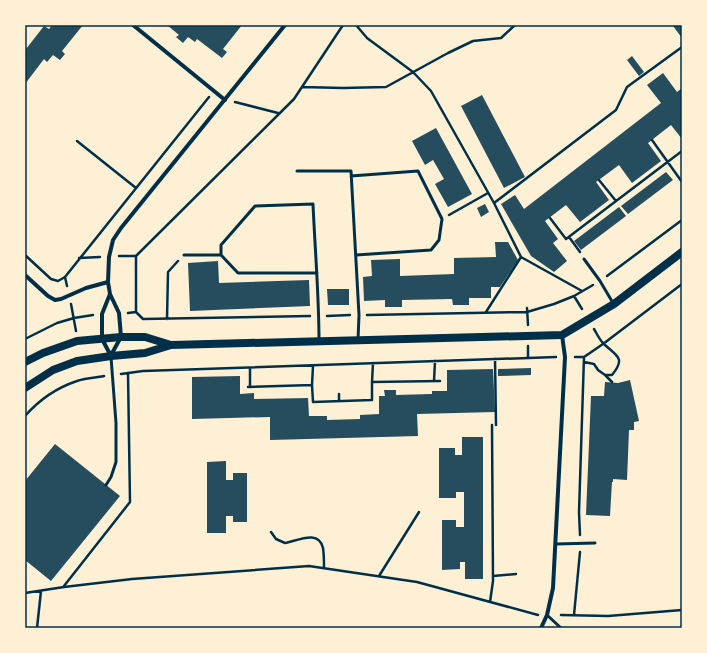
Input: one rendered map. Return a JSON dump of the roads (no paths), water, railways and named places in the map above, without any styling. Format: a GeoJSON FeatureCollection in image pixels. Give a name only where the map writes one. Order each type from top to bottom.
{"type":"FeatureCollection","features":[{"type":"Feature","properties":{"kind":"main road"},"geometry":{"type":"LineString","coordinates":[[25,388],[53,370],[77,361],[145,353],[171,345],[562,335],[614,304],[682,252]]}},
{"type":"Feature","properties":{"kind":"main road"},"geometry":{"type":"LineString","coordinates":[[25,362],[43,353],[77,342],[121,336],[145,337],[171,345]]}},
{"type":"Feature","properties":{"kind":"street"},"geometry":{"type":"LineString","coordinates":[[133,25],[225,100]]}},
{"type":"Feature","properties":{"kind":"street"},"geometry":{"type":"LineString","coordinates":[[111,356],[121,336],[119,313],[110,294],[108,282],[108,257],[112,240],[285,25]]}},
{"type":"Feature","properties":{"kind":"street"},"geometry":{"type":"LineString","coordinates":[[26,277],[48,296],[55,300],[61,299],[86,288],[108,282]]}},
{"type":"Feature","properties":{"kind":"street"},"geometry":{"type":"LineString","coordinates":[[110,294],[102,314],[102,339],[111,356]]}},
{"type":"Feature","properties":{"kind":"street"},"geometry":{"type":"LineString","coordinates":[[541,628],[547,615],[553,588],[565,357],[562,335]]}},
{"type":"Feature","properties":{"kind":"lane"},"geometry":{"type":"LineString","coordinates":[[297,171],[351,171],[359,315],[358,340]]}},
{"type":"Feature","properties":{"kind":"lane"},"geometry":{"type":"LineString","coordinates":[[351,176],[418,172],[442,219],[439,240],[431,250],[356,255]]}},
{"type":"Feature","properties":{"kind":"lane"},"geometry":{"type":"LineString","coordinates":[[316,273],[238,273],[221,255],[221,245],[254,206],[312,204],[319,316],[319,341]]}},
{"type":"Feature","properties":{"kind":"lane"},"geometry":{"type":"LineString","coordinates":[[184,255],[221,255]]}},
{"type":"Feature","properties":{"kind":"lane"},"geometry":{"type":"LineString","coordinates":[[584,259],[614,304]]}},
{"type":"Feature","properties":{"kind":"lane"},"geometry":{"type":"LineString","coordinates":[[106,484],[116,462],[116,424],[111,356]]}},
{"type":"Feature","properties":{"kind":"lane"},"geometry":{"type":"LineString","coordinates":[[556,544],[594,543]]}},
{"type":"Feature","properties":{"kind":"lane"},"geometry":{"type":"LineString","coordinates":[[547,615],[561,628]]}}]}
